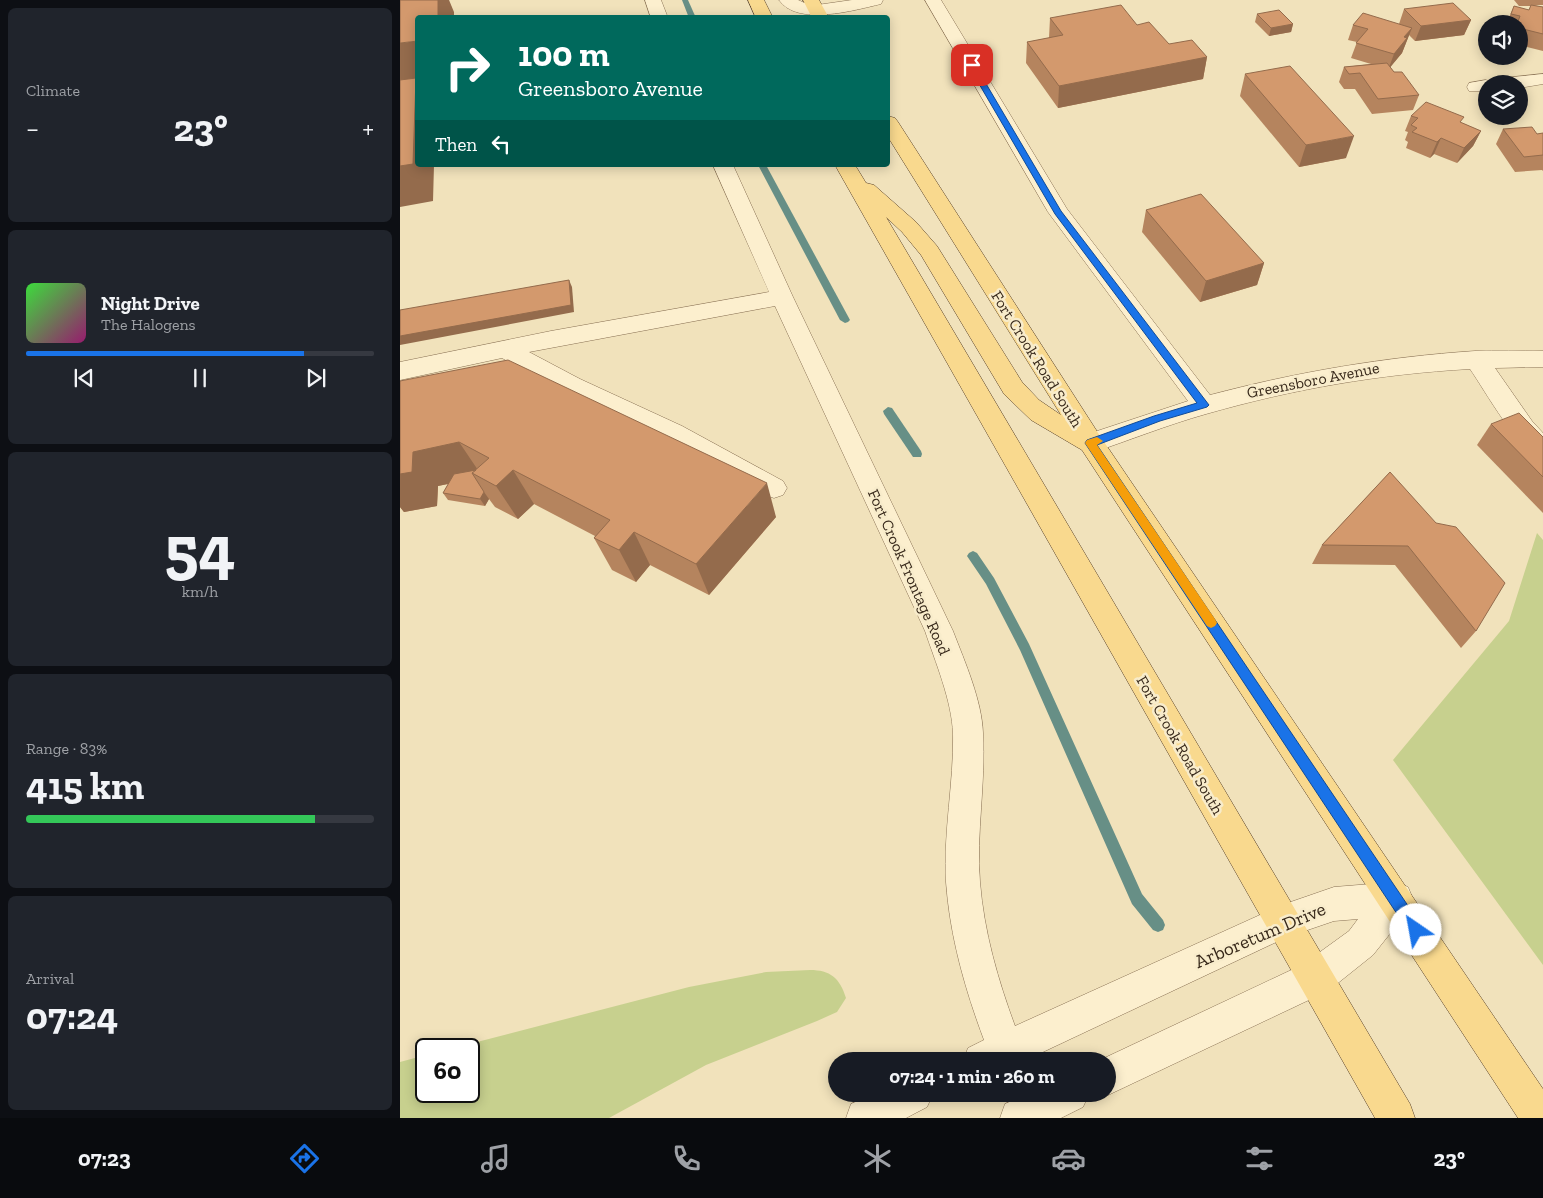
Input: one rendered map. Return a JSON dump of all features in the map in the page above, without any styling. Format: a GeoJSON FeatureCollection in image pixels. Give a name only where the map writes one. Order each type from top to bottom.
{"type":"FeatureCollection","features":[{"type":"Feature","properties":{"kind":"main road"},"geometry":{"type":"LineString","coordinates":[[756,0],[764,15]]}},
{"type":"Feature","properties":{"kind":"main road","name":"Fort Crook Road South"},"geometry":{"type":"LineString","coordinates":[[890,125],[1091,443],[1540,1118]]}},
{"type":"Feature","properties":{"kind":"main road"},"geometry":{"type":"LineString","coordinates":[[847,169],[909,227],[929,251],[1013,388],[1023,401],[1038,414],[1091,443]]}},
{"type":"Feature","properties":{"kind":"main road","name":"Fort Crook Road South"},"geometry":{"type":"LineString","coordinates":[[847,169],[1396,1118]]}},
{"type":"Feature","properties":{"kind":"street"},"geometry":{"type":"LineString","coordinates":[[653,0],[659,15]]}},
{"type":"Feature","properties":{"kind":"street"},"geometry":{"type":"LineString","coordinates":[[787,0],[799,9],[816,9],[875,0]]}},
{"type":"Feature","properties":{"kind":"street"},"geometry":{"type":"LineString","coordinates":[[933,0],[1058,212],[1204,405]]}},
{"type":"Feature","properties":{"kind":"street"},"geometry":{"type":"LineString","coordinates":[[1528,81],[1543,79]]}},
{"type":"Feature","properties":{"kind":"street","name":"Fort Crook Frontage Road"},"geometry":{"type":"LineString","coordinates":[[724,167],[782,297],[939,631],[958,685],[968,732],[963,880],[970,932],[998,1052]]}},
{"type":"Feature","properties":{"kind":"street"},"geometry":{"type":"LineString","coordinates":[[400,371],[505,349],[782,297]]}},
{"type":"Feature","properties":{"kind":"street"},"geometry":{"type":"LineString","coordinates":[[505,349],[571,385],[673,433],[774,488]]}},
{"type":"Feature","properties":{"kind":"street"},"geometry":{"type":"LineString","coordinates":[[1476,359],[1523,428],[1543,449]]}},
{"type":"Feature","properties":{"kind":"street","name":"Greensboro Avenue"},"geometry":{"type":"LineString","coordinates":[[1091,443],[1157,418],[1253,391],[1315,377],[1376,367],[1476,359],[1543,359]]}},
{"type":"Feature","properties":{"kind":"street"},"geometry":{"type":"LineString","coordinates":[[1116,1072],[1315,978],[1361,944],[1396,899]]}},
{"type":"Feature","properties":{"kind":"street","name":"Arboretum Drive"},"geometry":{"type":"LineString","coordinates":[[1009,1052],[1282,922],[1334,904],[1396,899]]}},
{"type":"Feature","properties":{"kind":"street"},"geometry":{"type":"LineString","coordinates":[[865,1118],[898,1102]]}},
{"type":"Feature","properties":{"kind":"street"},"geometry":{"type":"LineString","coordinates":[[1024,1108],[1044,1102]]}},
{"type":"Feature","properties":{"kind":"green space"},"geometry":{"type":"Polygon","coordinates":[[[1537,533],[1543,540],[1543,965],[1393,760],[1509,621],[1537,533]]]}},
{"type":"Feature","properties":{"kind":"green space"},"geometry":{"type":"Polygon","coordinates":[[[817,970],[833,976],[841,985],[846,998],[837,1012],[706,1065],[609,1118],[400,1118],[400,1062],[415,1058],[415,1103],[480,1103],[480,1041],[689,987],[766,972],[817,970]]]}},
{"type":"Feature","properties":{"kind":"building"},"geometry":{"type":"Polygon","coordinates":[[[400,0],[438,0],[438,15],[415,15],[415,41],[400,43],[400,0]]]}},
{"type":"Feature","properties":{"kind":"building"},"geometry":{"type":"Polygon","coordinates":[[[1453,3],[1471,20],[1421,26],[1404,9],[1453,3]]]}},
{"type":"Feature","properties":{"kind":"building"},"geometry":{"type":"Polygon","coordinates":[[[1121,5],[1137,25],[1149,22],[1169,44],[1192,40],[1207,57],[1059,86],[1027,42],[1063,35],[1050,18],[1121,5]]]}},
{"type":"Feature","properties":{"kind":"building"},"geometry":{"type":"Polygon","coordinates":[[[1531,5],[1543,7],[1543,34],[1528,30],[1528,15],[1511,14],[1514,6],[1529,10],[1531,5]]]}},
{"type":"Feature","properties":{"kind":"building"},"geometry":{"type":"Polygon","coordinates":[[[1279,10],[1293,24],[1271,28],[1257,14],[1279,10]]]}},
{"type":"Feature","properties":{"kind":"building"},"geometry":{"type":"Polygon","coordinates":[[[1363,13],[1412,28],[1404,37],[1407,38],[1394,54],[1356,43],[1368,29],[1353,25],[1363,13]]]}},
{"type":"Feature","properties":{"kind":"building"},"geometry":{"type":"Polygon","coordinates":[[[1387,63],[1394,72],[1402,72],[1419,95],[1378,99],[1360,73],[1349,74],[1344,67],[1387,63]]]}},
{"type":"Feature","properties":{"kind":"building"},"geometry":{"type":"Polygon","coordinates":[[[1290,66],[1354,136],[1306,145],[1245,74],[1290,66]]]}},
{"type":"Feature","properties":{"kind":"building"},"geometry":{"type":"Polygon","coordinates":[[[415,78],[413,164],[400,166],[400,80],[415,78]]]}},
{"type":"Feature","properties":{"kind":"building"},"geometry":{"type":"Polygon","coordinates":[[[1426,102],[1464,117],[1460,122],[1481,131],[1464,148],[1441,138],[1437,142],[1412,132],[1417,128],[1411,125],[1418,118],[1411,116],[1426,102]]]}},
{"type":"Feature","properties":{"kind":"building"},"geometry":{"type":"Polygon","coordinates":[[[1532,127],[1537,134],[1543,133],[1543,155],[1524,157],[1503,129],[1532,127]]]}},
{"type":"Feature","properties":{"kind":"building"},"geometry":{"type":"Polygon","coordinates":[[[1201,194],[1264,263],[1206,281],[1146,210],[1201,194]]]}},
{"type":"Feature","properties":{"kind":"building"},"geometry":{"type":"Polygon","coordinates":[[[569,280],[571,305],[400,336],[400,310],[569,280]]]}},
{"type":"Feature","properties":{"kind":"building"},"geometry":{"type":"Polygon","coordinates":[[[508,360],[767,483],[696,564],[634,532],[619,550],[594,538],[610,520],[513,470],[496,486],[472,473],[489,458],[459,442],[413,452],[412,472],[400,474],[400,381],[508,360]]]}},
{"type":"Feature","properties":{"kind":"building"},"geometry":{"type":"Polygon","coordinates":[[[1519,413],[1543,437],[1543,477],[1491,424],[1519,413]]]}},
{"type":"Feature","properties":{"kind":"building"},"geometry":{"type":"Polygon","coordinates":[[[476,470],[472,473],[484,492],[480,499],[443,493],[454,474],[476,470]]]}},
{"type":"Feature","properties":{"kind":"building"},"geometry":{"type":"Polygon","coordinates":[[[1390,472],[1436,523],[1456,527],[1505,583],[1476,631],[1408,546],[1322,545],[1390,472]]]}},
{"type":"Feature","properties":{"kind":"waterway"},"geometry":{"type":"LineString","coordinates":[[685,0],[692,15]]}},
{"type":"Feature","properties":{"kind":"waterway"},"geometry":{"type":"LineString","coordinates":[[763,167],[845,320]]}},
{"type":"Feature","properties":{"kind":"waterway"},"geometry":{"type":"LineString","coordinates":[[888,411],[917,454]]}},
{"type":"Feature","properties":{"kind":"waterway"},"geometry":{"type":"LineString","coordinates":[[973,556],[990,581],[1025,648],[1137,899],[1158,925]]}},
{"type":"Feature","properties":{"kind":"slow traffic"},"geometry":{"type":"LineString","coordinates":[[1097,441],[1091,443],[1211,623]]}},
{"type":"Feature","properties":{"kind":"route"},"geometry":{"type":"LineString","coordinates":[[972,65],[1058,212],[1204,405],[1157,418],[1091,443],[1416,930]]}}]}
